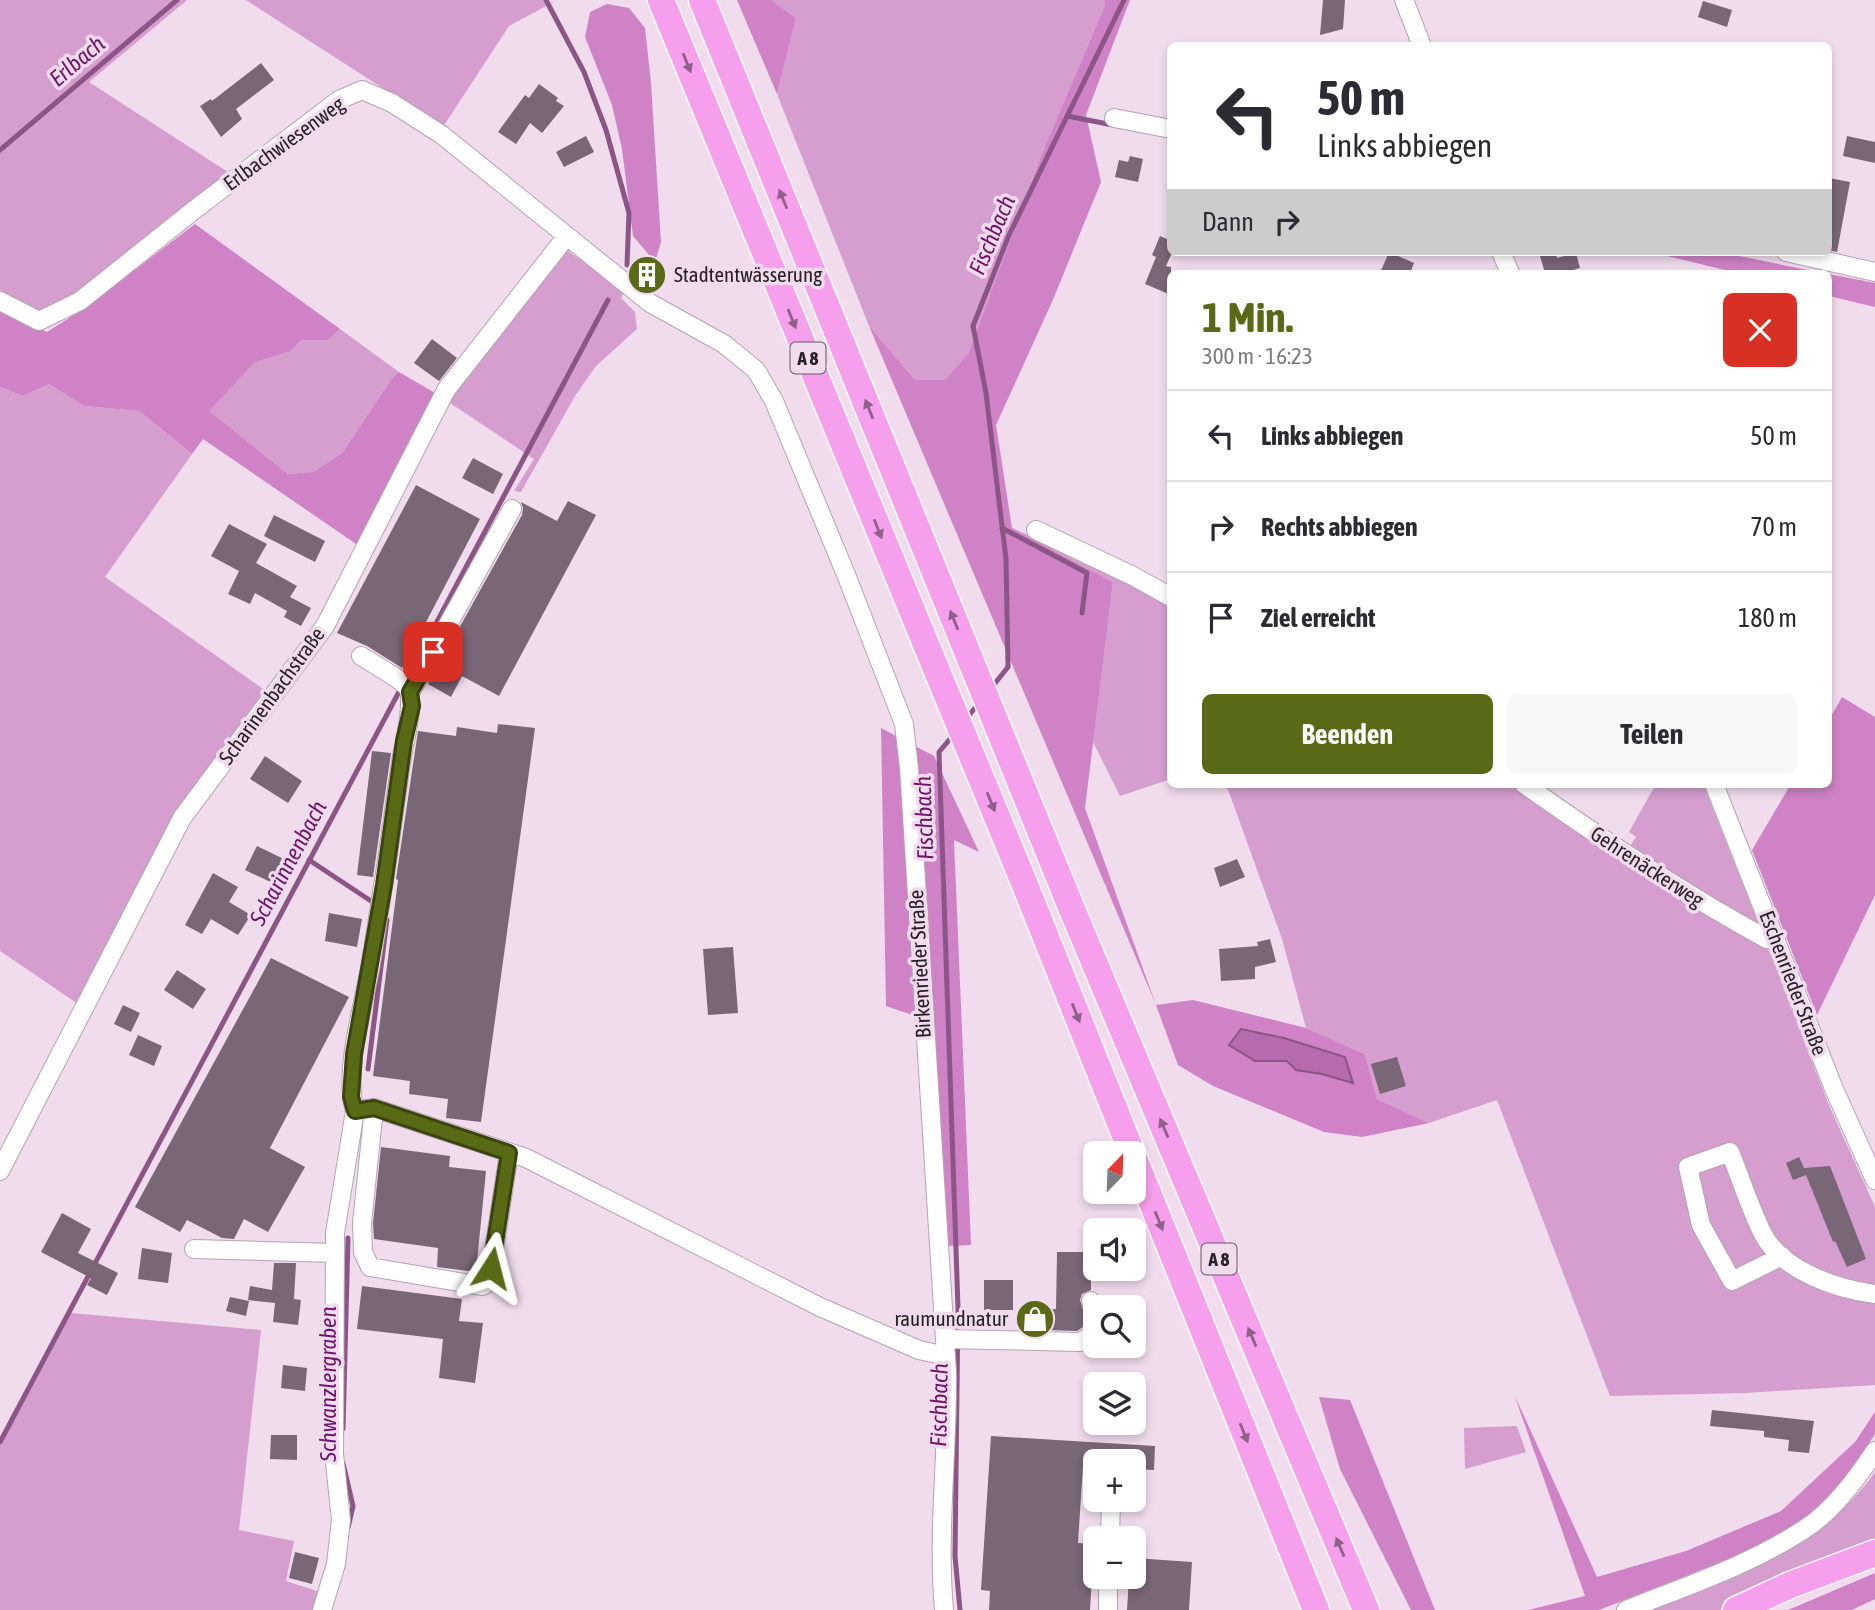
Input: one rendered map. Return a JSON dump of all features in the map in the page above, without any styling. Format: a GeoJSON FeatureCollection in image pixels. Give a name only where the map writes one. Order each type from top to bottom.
{"type":"FeatureCollection","features":[{"type":"Feature","properties":{"kind":"highway","name":"A 8"},"geometry":{"type":"LineString","coordinates":[[661,0],[1127,1141]]}},
{"type":"Feature","properties":{"kind":"highway","name":"A 8"},"geometry":{"type":"LineString","coordinates":[[702,0],[1076,920],[1366,1610]]}},
{"type":"Feature","properties":{"kind":"highway","name":"A 8"},"geometry":{"type":"LineString","coordinates":[[1146,1188],[1316,1610]]}},
{"type":"Feature","properties":{"kind":"highway"},"geometry":{"type":"LineString","coordinates":[[1736,1610],[1875,1553]]}},
{"type":"Feature","properties":{"kind":"street"},"geometry":{"type":"LineString","coordinates":[[1404,0],[1420,42]]}},
{"type":"Feature","properties":{"kind":"street","name":"Erlbachwiesenweg"},"geometry":{"type":"LineString","coordinates":[[0,301],[39,321],[80,301],[339,100],[362,90],[392,103],[442,135],[566,237]]}},
{"type":"Feature","properties":{"kind":"street"},"geometry":{"type":"LineString","coordinates":[[1114,118],[1167,128]]}},
{"type":"Feature","properties":{"kind":"street","name":"Scharinenbachstraße"},"geometry":{"type":"LineString","coordinates":[[0,1171],[182,818],[325,626],[446,390],[566,237]]}},
{"type":"Feature","properties":{"kind":"street","name":"Birkenrieder Straße"},"geometry":{"type":"LineString","coordinates":[[566,237],[650,303],[724,344],[756,370],[785,426],[904,724],[946,1345],[947,1417],[941,1570],[944,1610]]}},
{"type":"Feature","properties":{"kind":"street"},"geometry":{"type":"LineString","coordinates":[[1804,256],[1875,272]]}},
{"type":"Feature","properties":{"kind":"street"},"geometry":{"type":"LineString","coordinates":[[405,686],[512,509]]}},
{"type":"Feature","properties":{"kind":"street"},"geometry":{"type":"LineString","coordinates":[[1036,530],[1167,595]]}},
{"type":"Feature","properties":{"kind":"street"},"geometry":{"type":"LineString","coordinates":[[322,1610],[336,1564],[341,1520],[334,1454],[335,1233],[355,1111],[351,1097],[354,1054],[378,923],[404,741],[412,706],[405,686],[361,656]]}},
{"type":"Feature","properties":{"kind":"street","name":"Gehrenäckerweg"},"geometry":{"type":"LineString","coordinates":[[1530,788],[1616,849],[1715,911],[1767,939],[1776,938]]}},
{"type":"Feature","properties":{"kind":"street","name":"Eschenrieder Straße"},"geometry":{"type":"LineString","coordinates":[[1716,788],[1834,1089],[1875,1180]]}},
{"type":"Feature","properties":{"kind":"street"},"geometry":{"type":"LineString","coordinates":[[374,1108],[362,1223],[363,1252],[370,1267],[482,1286],[489,1282],[509,1153]]}},
{"type":"Feature","properties":{"kind":"street"},"geometry":{"type":"LineString","coordinates":[[355,1111],[374,1108],[538,1164],[820,1307],[919,1350],[969,1340],[1083,1340]]}},
{"type":"Feature","properties":{"kind":"street"},"geometry":{"type":"LineString","coordinates":[[1782,1256],[1732,1281],[1701,1225],[1688,1167],[1730,1152],[1764,1236],[1782,1256],[1814,1279],[1875,1294]]}},
{"type":"Feature","properties":{"kind":"street"},"geometry":{"type":"LineString","coordinates":[[194,1249],[335,1254]]}},
{"type":"Feature","properties":{"kind":"street"},"geometry":{"type":"LineString","coordinates":[[1626,1610],[1764,1553],[1814,1522],[1857,1478],[1875,1451]]}},
{"type":"Feature","properties":{"kind":"street"},"geometry":{"type":"LineString","coordinates":[[1108,1589],[1108,1610]]}},
{"type":"Feature","properties":{"kind":"shaded area"},"geometry":{"type":"Polygon","coordinates":[[[0,0],[187,0],[89,82],[234,176],[77,298],[39,318],[0,290],[0,0]]]}},
{"type":"Feature","properties":{"kind":"shaded area"},"geometry":{"type":"Polygon","coordinates":[[[246,0],[546,0],[548,4],[557,0],[509,26],[443,127],[246,0]]]}},
{"type":"Feature","properties":{"kind":"shaded area"},"geometry":{"type":"Polygon","coordinates":[[[737,0],[771,0],[796,18],[777,94],[737,0]]]}},
{"type":"Feature","properties":{"kind":"shaded area"},"geometry":{"type":"Polygon","coordinates":[[[771,0],[1104,0],[1105,5],[1041,156],[970,353],[945,380],[915,380],[869,326],[777,94],[796,18],[771,0]]]}},
{"type":"Feature","properties":{"kind":"shaded area"},"geometry":{"type":"Polygon","coordinates":[[[1104,0],[1130,0],[1086,115],[1101,182],[1052,302],[996,425],[1012,528],[1113,582],[1085,808],[1156,1005],[869,326],[915,380],[945,380],[969,353],[1041,156],[1105,5],[1104,0]]]}},
{"type":"Feature","properties":{"kind":"shaded area"},"geometry":{"type":"Polygon","coordinates":[[[607,4],[629,8],[645,28],[661,242],[655,262],[633,236],[622,149],[612,105],[585,37],[590,12],[607,4]]]}},
{"type":"Feature","properties":{"kind":"shaded area"},"geometry":{"type":"Polygon","coordinates":[[[195,224],[340,329],[328,340],[302,340],[289,352],[255,362],[209,411],[288,474],[313,472],[342,453],[392,378],[399,372],[435,393],[359,546],[203,439],[192,454],[139,411],[84,406],[49,384],[23,396],[0,387],[0,308],[47,332],[85,308],[195,224]]]}},
{"type":"Feature","properties":{"kind":"shaded area"},"geometry":{"type":"Polygon","coordinates":[[[568,251],[625,291],[621,298],[635,312],[637,329],[596,366],[575,396],[521,492],[514,491],[534,459],[447,401],[558,257],[568,251]]]}},
{"type":"Feature","properties":{"kind":"shaded area"},"geometry":{"type":"Polygon","coordinates":[[[1667,256],[1739,256],[1808,270],[1725,270],[1667,256]]]}},
{"type":"Feature","properties":{"kind":"shaded area"},"geometry":{"type":"Polygon","coordinates":[[[1832,275],[1875,283],[1875,307],[1832,297],[1832,275]]]}},
{"type":"Feature","properties":{"kind":"shaded area"},"geometry":{"type":"Polygon","coordinates":[[[340,329],[399,372],[392,378],[342,453],[313,472],[288,474],[208,411],[255,362],[289,352],[302,340],[328,340],[340,329]]]}},
{"type":"Feature","properties":{"kind":"shaded area"},"geometry":{"type":"Polygon","coordinates":[[[49,384],[84,406],[139,411],[192,454],[105,577],[266,691],[174,814],[78,1004],[0,951],[0,387],[23,396],[49,384]]]}},
{"type":"Feature","properties":{"kind":"shaded area"},"geometry":{"type":"Polygon","coordinates":[[[1012,528],[1132,581],[1167,600],[1167,780],[1120,796],[1093,742],[1113,582],[1012,528]]]}},
{"type":"Feature","properties":{"kind":"shaded area"},"geometry":{"type":"Polygon","coordinates":[[[1842,697],[1875,717],[1875,895],[1817,1015],[1752,850],[1789,788],[1832,788],[1832,715],[1842,697]]]}},
{"type":"Feature","properties":{"kind":"shaded area"},"geometry":{"type":"Polygon","coordinates":[[[881,728],[934,756],[979,852],[954,840],[971,1245],[946,1246],[933,1022],[886,1006],[881,728]]]}},
{"type":"Feature","properties":{"kind":"shaded area"},"geometry":{"type":"Polygon","coordinates":[[[1227,788],[1520,788],[1762,944],[1769,951],[1828,1103],[1875,1207],[1875,1385],[1745,1393],[1610,1396],[1497,1100],[1429,1123],[1377,1099],[1365,1054],[1306,1028],[1282,939],[1227,788]]]}},
{"type":"Feature","properties":{"kind":"shaded area"},"geometry":{"type":"Polygon","coordinates":[[[1654,788],[1705,788],[1759,925],[1627,851],[1636,837],[1629,832],[1654,788]]]}},
{"type":"Feature","properties":{"kind":"shaded area"},"geometry":{"type":"Polygon","coordinates":[[[1193,1000],[1306,1028],[1365,1054],[1377,1099],[1429,1123],[1362,1137],[1324,1132],[1213,1086],[1178,1065],[1156,1005],[1193,1000]],[[1241,1029],[1229,1045],[1255,1061],[1287,1061],[1296,1070],[1353,1083],[1345,1057],[1284,1038],[1241,1029]]]}},
{"type":"Feature","properties":{"kind":"shaded area"},"geometry":{"type":"Polygon","coordinates":[[[1241,1029],[1284,1038],[1345,1057],[1353,1083],[1296,1070],[1287,1061],[1255,1061],[1229,1045],[1241,1029]]]}},
{"type":"Feature","properties":{"kind":"shaded area"},"geometry":{"type":"Polygon","coordinates":[[[71,1313],[261,1330],[239,1530],[294,1541],[286,1581],[320,1592],[315,1610],[0,1610],[0,1443],[71,1313]]]}},
{"type":"Feature","properties":{"kind":"shaded area"},"geometry":{"type":"Polygon","coordinates":[[[1514,1394],[1597,1577],[1686,1551],[1781,1511],[1855,1442],[1875,1412],[1875,1434],[1843,1484],[1805,1519],[1762,1546],[1599,1610],[1528,1610],[1585,1596],[1514,1394]]]}},
{"type":"Feature","properties":{"kind":"shaded area"},"geometry":{"type":"Polygon","coordinates":[[[1319,1397],[1350,1400],[1435,1610],[1411,1610],[1340,1469],[1319,1397]]]}},
{"type":"Feature","properties":{"kind":"shaded area"},"geometry":{"type":"Polygon","coordinates":[[[1517,1426],[1526,1452],[1465,1469],[1464,1428],[1517,1426]]]}},
{"type":"Feature","properties":{"kind":"shaded area"},"geometry":{"type":"Polygon","coordinates":[[[1875,1472],[1875,1548],[1766,1588],[1720,1610],[1644,1610],[1740,1572],[1800,1541],[1853,1499],[1875,1472]]]}},
{"type":"Feature","properties":{"kind":"shaded area"},"geometry":{"type":"Polygon","coordinates":[[[1875,1573],[1875,1599],[1852,1610],[1788,1610],[1875,1573]]]}},
{"type":"Feature","properties":{"kind":"building"},"geometry":{"type":"Polygon","coordinates":[[[1323,0],[1345,0],[1343,29],[1320,35],[1323,0]]]}},
{"type":"Feature","properties":{"kind":"building"},"geometry":{"type":"Polygon","coordinates":[[[1703,1],[1732,10],[1727,27],[1698,17],[1703,1]]]}},
{"type":"Feature","properties":{"kind":"building"},"geometry":{"type":"Polygon","coordinates":[[[261,63],[274,80],[236,109],[242,119],[221,137],[200,106],[211,99],[212,101],[261,63]]]}},
{"type":"Feature","properties":{"kind":"building"},"geometry":{"type":"Polygon","coordinates":[[[539,84],[564,106],[542,133],[530,123],[516,144],[498,132],[525,95],[529,98],[539,84]]]}},
{"type":"Feature","properties":{"kind":"building"},"geometry":{"type":"Polygon","coordinates":[[[586,136],[594,152],[564,167],[556,152],[586,136]]]}},
{"type":"Feature","properties":{"kind":"building"},"geometry":{"type":"Polygon","coordinates":[[[1847,136],[1875,142],[1875,163],[1843,156],[1847,136]]]}},
{"type":"Feature","properties":{"kind":"building"},"geometry":{"type":"Polygon","coordinates":[[[1130,156],[1143,159],[1138,182],[1115,177],[1119,160],[1128,162],[1130,156]]]}},
{"type":"Feature","properties":{"kind":"building"},"geometry":{"type":"Polygon","coordinates":[[[1832,179],[1850,182],[1837,252],[1832,251],[1832,179]]]}},
{"type":"Feature","properties":{"kind":"building"},"geometry":{"type":"Polygon","coordinates":[[[1160,236],[1167,239],[1167,256],[1171,256],[1166,266],[1171,267],[1171,270],[1167,270],[1167,293],[1145,284],[1156,257],[1152,255],[1160,236]]]}},
{"type":"Feature","properties":{"kind":"building"},"geometry":{"type":"Polygon","coordinates":[[[1387,256],[1398,256],[1414,263],[1411,270],[1381,270],[1387,256]]]}},
{"type":"Feature","properties":{"kind":"building"},"geometry":{"type":"Polygon","coordinates":[[[1540,256],[1577,256],[1580,268],[1573,270],[1544,270],[1540,256]]]}},
{"type":"Feature","properties":{"kind":"building"},"geometry":{"type":"Polygon","coordinates":[[[432,339],[457,358],[439,381],[414,363],[432,339]]]}},
{"type":"Feature","properties":{"kind":"building"},"geometry":{"type":"Polygon","coordinates":[[[473,458],[503,474],[493,494],[462,478],[473,458]]]}},
{"type":"Feature","properties":{"kind":"building"},"geometry":{"type":"Polygon","coordinates":[[[416,485],[480,519],[402,668],[367,646],[337,633],[416,485]]]}},
{"type":"Feature","properties":{"kind":"building"},"geometry":{"type":"Polygon","coordinates":[[[568,501],[596,515],[499,696],[462,676],[451,697],[428,684],[522,515],[521,502],[557,521],[568,501]]]}},
{"type":"Feature","properties":{"kind":"building"},"geometry":{"type":"Polygon","coordinates":[[[274,515],[325,541],[315,562],[264,536],[274,515]]]}},
{"type":"Feature","properties":{"kind":"building"},"geometry":{"type":"Polygon","coordinates":[[[229,524],[267,544],[256,563],[297,586],[290,597],[311,608],[301,626],[284,617],[287,611],[255,593],[250,604],[228,594],[239,571],[211,556],[229,524]]]}},
{"type":"Feature","properties":{"kind":"building"},"geometry":{"type":"Polygon","coordinates":[[[498,724],[535,728],[481,1122],[446,1118],[448,1099],[409,1094],[410,1081],[373,1076],[398,880],[396,879],[418,731],[456,736],[457,727],[497,733],[498,724]]]}},
{"type":"Feature","properties":{"kind":"building"},"geometry":{"type":"Polygon","coordinates":[[[372,751],[391,753],[373,877],[357,875],[372,751]]]}},
{"type":"Feature","properties":{"kind":"building"},"geometry":{"type":"Polygon","coordinates":[[[265,756],[302,781],[288,803],[250,779],[265,756]]]}},
{"type":"Feature","properties":{"kind":"building"},"geometry":{"type":"Polygon","coordinates":[[[257,846],[288,861],[277,885],[245,870],[257,846]]]}},
{"type":"Feature","properties":{"kind":"building"},"geometry":{"type":"Polygon","coordinates":[[[1237,859],[1245,877],[1220,887],[1214,868],[1237,859]]]}},
{"type":"Feature","properties":{"kind":"building"},"geometry":{"type":"Polygon","coordinates":[[[213,873],[238,887],[229,902],[251,915],[238,935],[211,919],[202,934],[185,925],[213,873]]]}},
{"type":"Feature","properties":{"kind":"building"},"geometry":{"type":"Polygon","coordinates":[[[329,913],[362,919],[357,947],[325,941],[329,913]]]}},
{"type":"Feature","properties":{"kind":"building"},"geometry":{"type":"Polygon","coordinates":[[[1270,939],[1276,962],[1255,967],[1255,979],[1221,981],[1219,949],[1258,946],[1257,942],[1270,939]]]}},
{"type":"Feature","properties":{"kind":"building"},"geometry":{"type":"Polygon","coordinates":[[[733,947],[738,1013],[708,1015],[703,949],[733,947]]]}},
{"type":"Feature","properties":{"kind":"building"},"geometry":{"type":"Polygon","coordinates":[[[271,958],[349,997],[270,1148],[305,1167],[268,1232],[244,1219],[234,1239],[222,1238],[187,1220],[180,1232],[135,1207],[271,958]]]}},
{"type":"Feature","properties":{"kind":"building"},"geometry":{"type":"Polygon","coordinates":[[[177,970],[206,989],[193,1009],[164,990],[177,970]]]}},
{"type":"Feature","properties":{"kind":"building"},"geometry":{"type":"Polygon","coordinates":[[[123,1005],[140,1013],[131,1032],[114,1024],[123,1005]]]}},
{"type":"Feature","properties":{"kind":"building"},"geometry":{"type":"Polygon","coordinates":[[[138,1035],[162,1046],[154,1066],[129,1055],[138,1035]]]}},
{"type":"Feature","properties":{"kind":"building"},"geometry":{"type":"Polygon","coordinates":[[[1397,1057],[1406,1086],[1380,1094],[1371,1064],[1397,1057]]]}},
{"type":"Feature","properties":{"kind":"building"},"geometry":{"type":"Polygon","coordinates":[[[381,1147],[450,1156],[449,1167],[486,1171],[476,1272],[437,1267],[438,1248],[374,1239],[373,1223],[381,1147]]]}},
{"type":"Feature","properties":{"kind":"building"},"geometry":{"type":"Polygon","coordinates":[[[1799,1157],[1804,1168],[1830,1166],[1866,1259],[1847,1267],[1835,1241],[1833,1242],[1806,1175],[1793,1180],[1786,1163],[1799,1157]]]}},
{"type":"Feature","properties":{"kind":"building"},"geometry":{"type":"Polygon","coordinates":[[[62,1213],[91,1229],[78,1253],[118,1273],[107,1295],[87,1285],[91,1278],[41,1252],[62,1213]]]}},
{"type":"Feature","properties":{"kind":"building"},"geometry":{"type":"Polygon","coordinates":[[[142,1248],[172,1253],[168,1283],[138,1279],[142,1248]]]}},
{"type":"Feature","properties":{"kind":"building"},"geometry":{"type":"Polygon","coordinates":[[[1057,1252],[1083,1252],[1083,1281],[1091,1281],[1091,1290],[1082,1294],[1080,1300],[1083,1327],[1077,1331],[1018,1329],[1018,1309],[1056,1309],[1057,1252]]]}},
{"type":"Feature","properties":{"kind":"building"},"geometry":{"type":"Polygon","coordinates":[[[274,1263],[296,1263],[294,1299],[301,1300],[298,1325],[273,1322],[275,1303],[248,1300],[250,1286],[272,1290],[274,1263]]]}},
{"type":"Feature","properties":{"kind":"building"},"geometry":{"type":"Polygon","coordinates":[[[984,1280],[1013,1280],[1013,1310],[984,1310],[984,1280]]]}},
{"type":"Feature","properties":{"kind":"building"},"geometry":{"type":"Polygon","coordinates":[[[362,1286],[462,1299],[459,1321],[483,1323],[475,1383],[439,1378],[443,1339],[357,1329],[362,1286]]]}},
{"type":"Feature","properties":{"kind":"building"},"geometry":{"type":"Polygon","coordinates":[[[230,1297],[249,1301],[246,1316],[226,1311],[230,1297]]]}},
{"type":"Feature","properties":{"kind":"building"},"geometry":{"type":"Polygon","coordinates":[[[283,1365],[307,1368],[305,1391],[281,1388],[283,1365]]]}},
{"type":"Feature","properties":{"kind":"building"},"geometry":{"type":"Polygon","coordinates":[[[1712,1410],[1814,1421],[1809,1453],[1788,1451],[1789,1440],[1764,1437],[1764,1431],[1710,1426],[1712,1410]]]}},
{"type":"Feature","properties":{"kind":"building"},"geometry":{"type":"Polygon","coordinates":[[[271,1435],[297,1435],[297,1460],[270,1459],[271,1435]]]}},
{"type":"Feature","properties":{"kind":"building"},"geometry":{"type":"Polygon","coordinates":[[[991,1436],[1155,1446],[1154,1470],[1146,1470],[1146,1449],[1083,1449],[1078,1543],[1083,1543],[1083,1589],[1091,1589],[1090,1610],[989,1610],[990,1591],[981,1590],[991,1436]]]}},
{"type":"Feature","properties":{"kind":"building"},"geometry":{"type":"Polygon","coordinates":[[[295,1552],[319,1558],[312,1584],[289,1578],[295,1552]]]}},
{"type":"Feature","properties":{"kind":"building"},"geometry":{"type":"Polygon","coordinates":[[[1146,1559],[1192,1562],[1189,1610],[1127,1610],[1128,1589],[1146,1589],[1146,1559]]]}},
{"type":"Feature","properties":{"kind":"waterway","name":"Erlbach"},"geometry":{"type":"LineString","coordinates":[[0,150],[177,0]]}},
{"type":"Feature","properties":{"kind":"waterway","name":"Scharinnenbach"},"geometry":{"type":"LineString","coordinates":[[546,0],[584,72],[606,130],[629,213],[627,265]]}},
{"type":"Feature","properties":{"kind":"waterway","name":"Fischbach"},"geometry":{"type":"LineString","coordinates":[[992,687],[1008,667],[1006,559],[986,393],[973,326],[1009,235],[1124,0]]}},
{"type":"Feature","properties":{"kind":"waterway"},"geometry":{"type":"LineString","coordinates":[[1067,116],[1113,125]]}},
{"type":"Feature","properties":{"kind":"waterway","name":"Scharinnenbach"},"geometry":{"type":"LineString","coordinates":[[406,680],[608,300]]}},
{"type":"Feature","properties":{"kind":"waterway"},"geometry":{"type":"LineString","coordinates":[[1002,528],[1087,573],[1082,613]]}},
{"type":"Feature","properties":{"kind":"waterway","name":"Scharinnenbach"},"geometry":{"type":"LineString","coordinates":[[0,1442],[401,688]]}},
{"type":"Feature","properties":{"kind":"waterway","name":"Fischbach"},"geometry":{"type":"LineString","coordinates":[[965,720],[979,703]]}},
{"type":"Feature","properties":{"kind":"waterway","name":"Fischbach"},"geometry":{"type":"LineString","coordinates":[[955,733],[939,752],[958,1308],[955,1556],[960,1610]]}},
{"type":"Feature","properties":{"kind":"waterway","name":"Schwanzlergraben"},"geometry":{"type":"LineString","coordinates":[[309,860],[377,907]]}},
{"type":"Feature","properties":{"kind":"waterway","name":"Schwanzlergraben"},"geometry":{"type":"LineString","coordinates":[[368,1069],[387,920]]}},
{"type":"Feature","properties":{"kind":"waterway","name":"Schwanzlergraben"},"geometry":{"type":"LineString","coordinates":[[343,1429],[348,1238]]}},
{"type":"Feature","properties":{"kind":"waterway","name":"Schwanzlergraben"},"geometry":{"type":"LineString","coordinates":[[343,1463],[353,1506],[348,1528]]}},
{"type":"Feature","properties":{"kind":"place","name":"Stadtentwässerung"},"geometry":{"type":"Point","coordinates":[647,275]}},
{"type":"Feature","properties":{"kind":"place","name":"raumundnatur"},"geometry":{"type":"Point","coordinates":[1035,1319]}},
{"type":"Feature","properties":{"kind":"route"},"geometry":{"type":"LineString","coordinates":[[433,652],[410,692],[412,706],[404,741],[384,885],[354,1054],[351,1097],[355,1111],[374,1108],[509,1153],[491,1268]]}}]}
